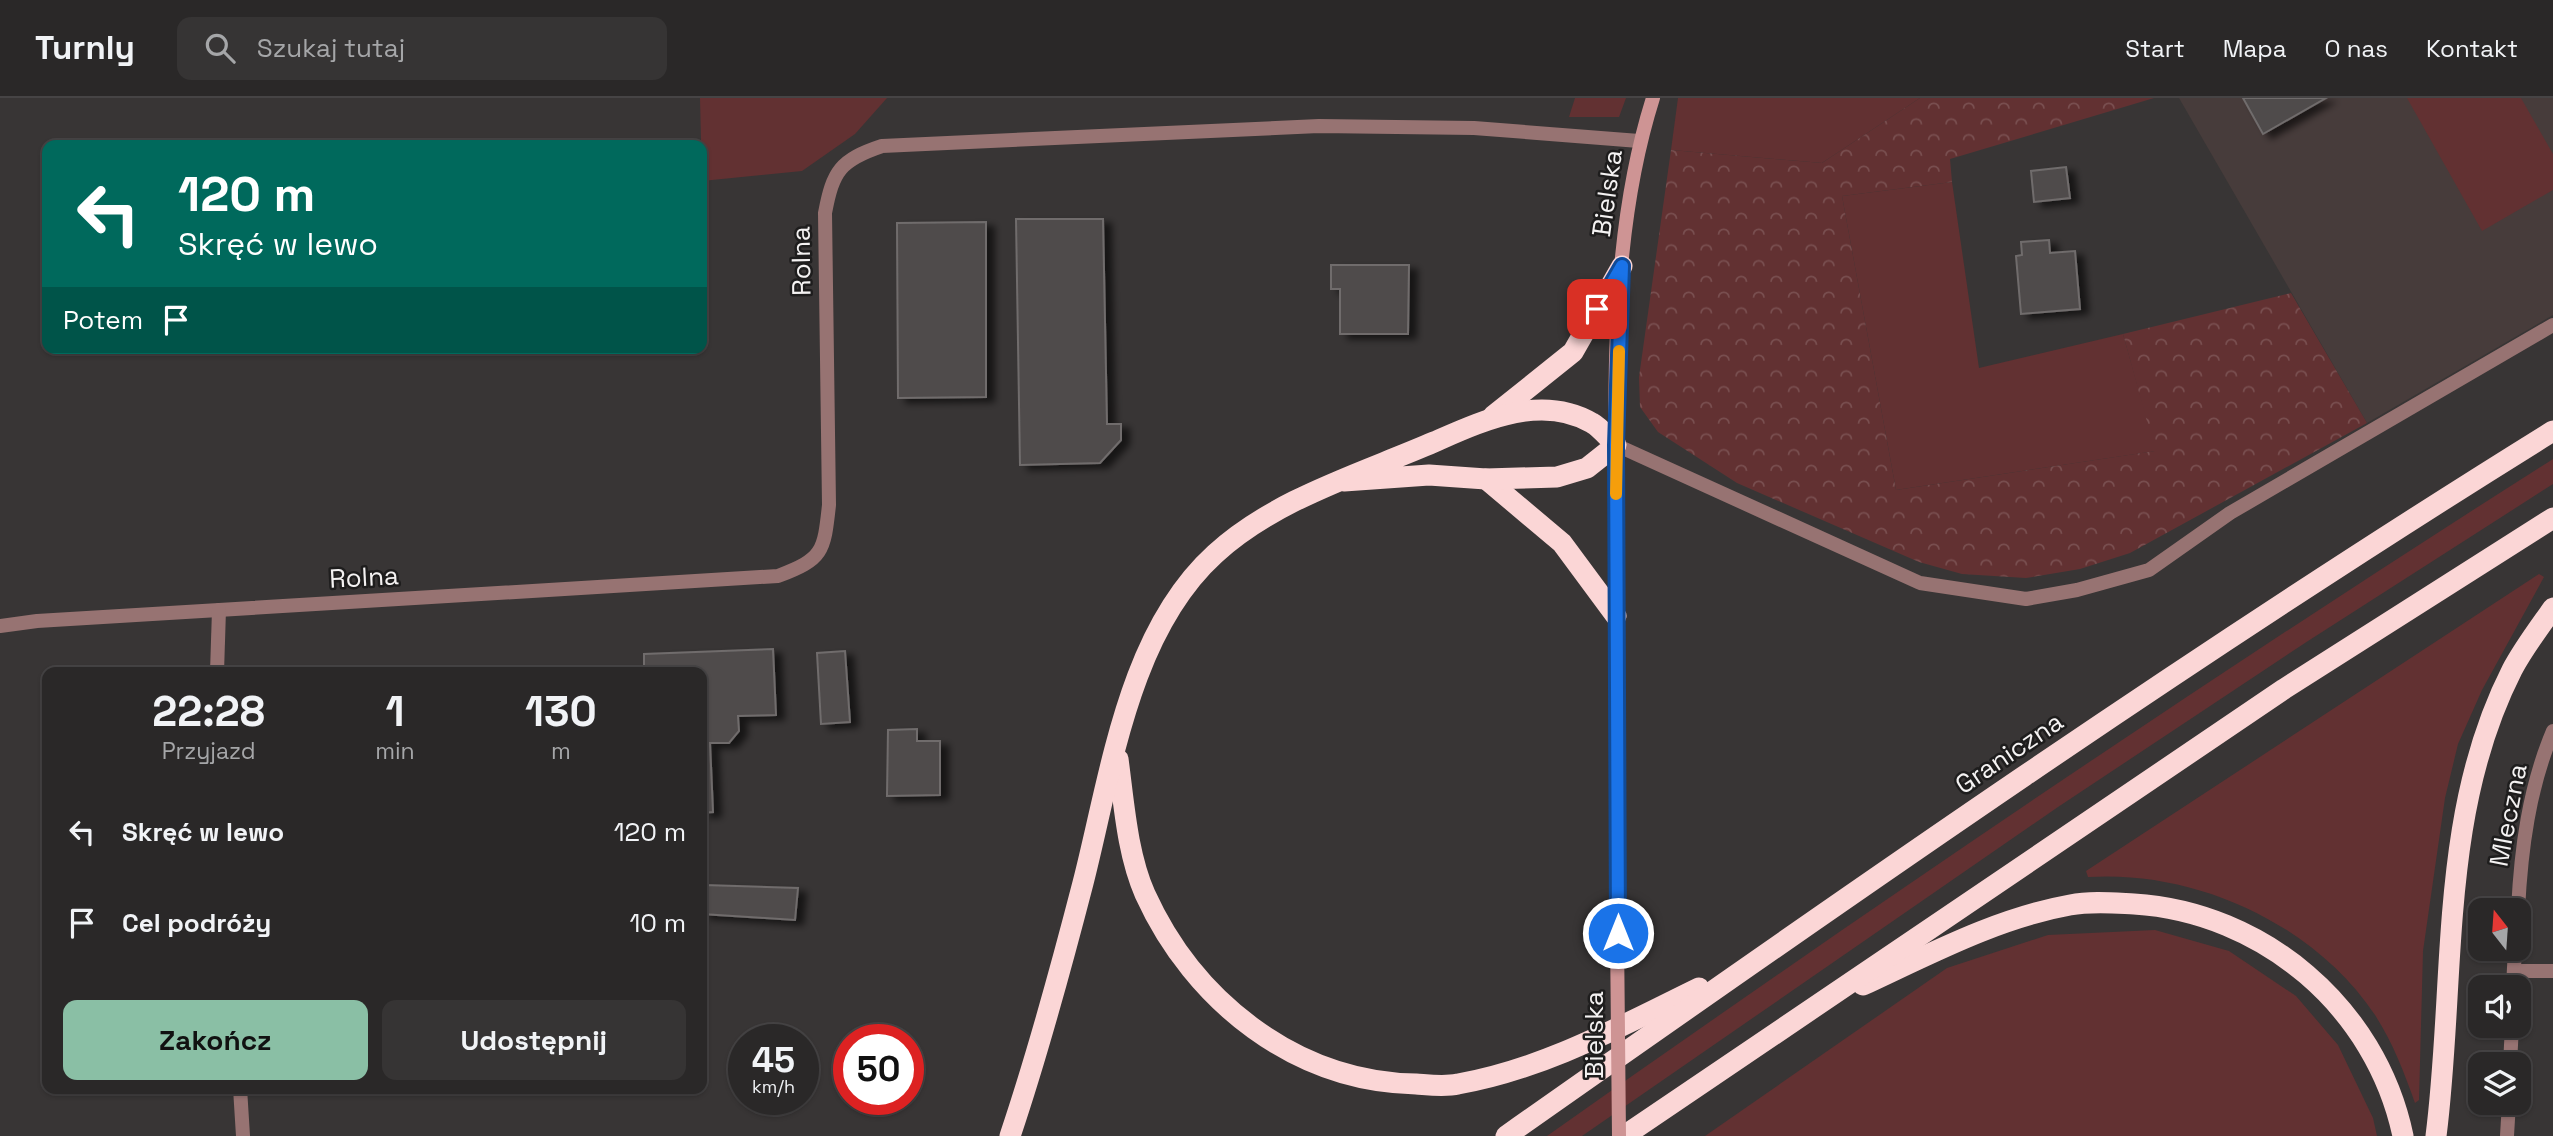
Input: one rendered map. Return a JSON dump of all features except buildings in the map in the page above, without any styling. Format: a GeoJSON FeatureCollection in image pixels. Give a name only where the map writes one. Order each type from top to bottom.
{"type":"FeatureCollection","features":[{"type":"Feature","properties":{"kind":"highway"},"geometry":{"type":"LineString","coordinates":[[1490,418],[1573,352],[1622,266]]}},
{"type":"Feature","properties":{"kind":"highway"},"geometry":{"type":"LineString","coordinates":[[1010,1136],[1058,979],[1127,706],[1147,647],[1175,600],[1214,555],[1244,531],[1290,503],[1490,418],[1545,408],[1593,423],[1616,445],[1587,468],[1557,477],[1486,479],[1429,475],[1344,481]]}},
{"type":"Feature","properties":{"kind":"highway","name":"Graniczna"},"geometry":{"type":"LineString","coordinates":[[1506,1136],[1754,961],[2186,666],[2347,560],[2553,431]]}},
{"type":"Feature","properties":{"kind":"highway"},"geometry":{"type":"LineString","coordinates":[[1486,479],[1562,543],[1616,616]]}},
{"type":"Feature","properties":{"kind":"highway"},"geometry":{"type":"LineString","coordinates":[[1624,1136],[2284,689],[2553,518]]}},
{"type":"Feature","properties":{"kind":"highway"},"geometry":{"type":"LineString","coordinates":[[2436,1136],[2460,833],[2489,725],[2512,669],[2553,608]]}},
{"type":"Feature","properties":{"kind":"highway"},"geometry":{"type":"LineString","coordinates":[[1117,750],[1129,835],[1141,881],[1169,936],[1208,989],[1241,1020],[1294,1056],[1339,1074],[1397,1084],[1455,1085],[1511,1073],[1564,1053],[1754,961]]}},
{"type":"Feature","properties":{"kind":"highway"},"geometry":{"type":"LineString","coordinates":[[1804,1013],[1976,933],[2025,915],[2073,904],[2113,903],[2194,912],[2236,928],[2273,948],[2332,997],[2356,1027],[2381,1071],[2398,1112],[2403,1136]]}},
{"type":"Feature","properties":{"kind":"main road","name":"Bielska"},"geometry":{"type":"LineString","coordinates":[[1619,1136],[1616,445],[1622,266],[1630,184],[1639,141],[1653,98]]}},
{"type":"Feature","properties":{"kind":"street","name":"Rolna"},"geometry":{"type":"LineString","coordinates":[[0,626],[778,576],[810,564],[825,540],[829,505],[825,213],[831,185],[842,164],[882,145],[1319,126],[1475,128],[1639,141]]}},
{"type":"Feature","properties":{"kind":"street"},"geometry":{"type":"LineString","coordinates":[[1616,445],[1920,583],[2026,599],[2077,590],[2149,570],[2230,513],[2553,325]]}},
{"type":"Feature","properties":{"kind":"street"},"geometry":{"type":"LineString","coordinates":[[217,667],[219,610]]}},
{"type":"Feature","properties":{"kind":"street","name":"Mleczna"},"geometry":{"type":"LineString","coordinates":[[2519,898],[2520,866],[2533,790],[2553,731]]}},
{"type":"Feature","properties":{"kind":"street"},"geometry":{"type":"LineString","coordinates":[[2514,961],[2514,975]]}},
{"type":"Feature","properties":{"kind":"street"},"geometry":{"type":"LineString","coordinates":[[2514,971],[2553,971]]}},
{"type":"Feature","properties":{"kind":"street"},"geometry":{"type":"LineString","coordinates":[[240,1094],[243,1136]]}},
{"type":"Feature","properties":{"kind":"street"},"geometry":{"type":"LineString","coordinates":[[2507,1136],[2508,1115]]}},
{"type":"Feature","properties":{"kind":"shaded area"},"geometry":{"type":"Polygon","coordinates":[[[2179,98],[2553,98],[2553,315],[2367,423],[2179,98]]]}},
{"type":"Feature","properties":{"kind":"green space"},"geometry":{"type":"Polygon","coordinates":[[[700,98],[887,98],[855,134],[802,171],[707,180],[707,140],[701,140],[700,98]]]}},
{"type":"Feature","properties":{"kind":"green space"},"geometry":{"type":"Polygon","coordinates":[[[1575,98],[1626,98],[1619,117],[1569,117],[1575,98]]]}},
{"type":"Feature","properties":{"kind":"green space"},"geometry":{"type":"Polygon","coordinates":[[[1678,98],[1920,98],[1822,163],[1671,150],[1678,98]]]}},
{"type":"Feature","properties":{"kind":"green space"},"geometry":{"type":"Polygon","coordinates":[[[1920,98],[2154,98],[1950,159],[1952,182],[1842,196],[1896,490],[2155,451],[2123,334],[2291,293],[2367,423],[2130,553],[2080,569],[2026,578],[1962,574],[1919,562],[1737,483],[1658,432],[1640,407],[1639,377],[1671,150],[1822,163],[1920,98]]]}},
{"type":"Feature","properties":{"kind":"green space"},"geometry":{"type":"Polygon","coordinates":[[[2407,98],[2521,98],[2553,154],[2553,190],[2482,231],[2407,98]]]}},
{"type":"Feature","properties":{"kind":"green space"},"geometry":{"type":"Polygon","coordinates":[[[1952,182],[1979,368],[2123,334],[2156,451],[1896,490],[1842,196],[1952,182]]]}},
{"type":"Feature","properties":{"kind":"green space"},"geometry":{"type":"Polygon","coordinates":[[[2553,459],[2553,484],[2308,641],[2058,807],[1582,1136],[1547,1136],[1795,962],[2046,792],[2553,459]]]}},
{"type":"Feature","properties":{"kind":"green space"},"geometry":{"type":"Polygon","coordinates":[[[2539,574],[2544,577],[2482,690],[2458,744],[2445,798],[2423,951],[2419,1100],[2415,1103],[2398,1058],[2375,1015],[2350,983],[2320,954],[2286,930],[2249,909],[2210,894],[2170,883],[2129,877],[2088,877],[2086,871],[2539,574]]]}},
{"type":"Feature","properties":{"kind":"green space"},"geometry":{"type":"Polygon","coordinates":[[[2155,930],[2229,951],[2296,996],[2338,1045],[2373,1118],[2377,1136],[1705,1136],[1947,968],[2048,935],[2155,930]]]}},
{"type":"Feature","properties":{"kind":"slow traffic"},"geometry":{"type":"LineString","coordinates":[[1616,494],[1619,351]]}},
{"type":"Feature","properties":{"kind":"route"},"geometry":{"type":"LineString","coordinates":[[1597,309],[1622,266],[1616,445],[1618,933]]}}]}
